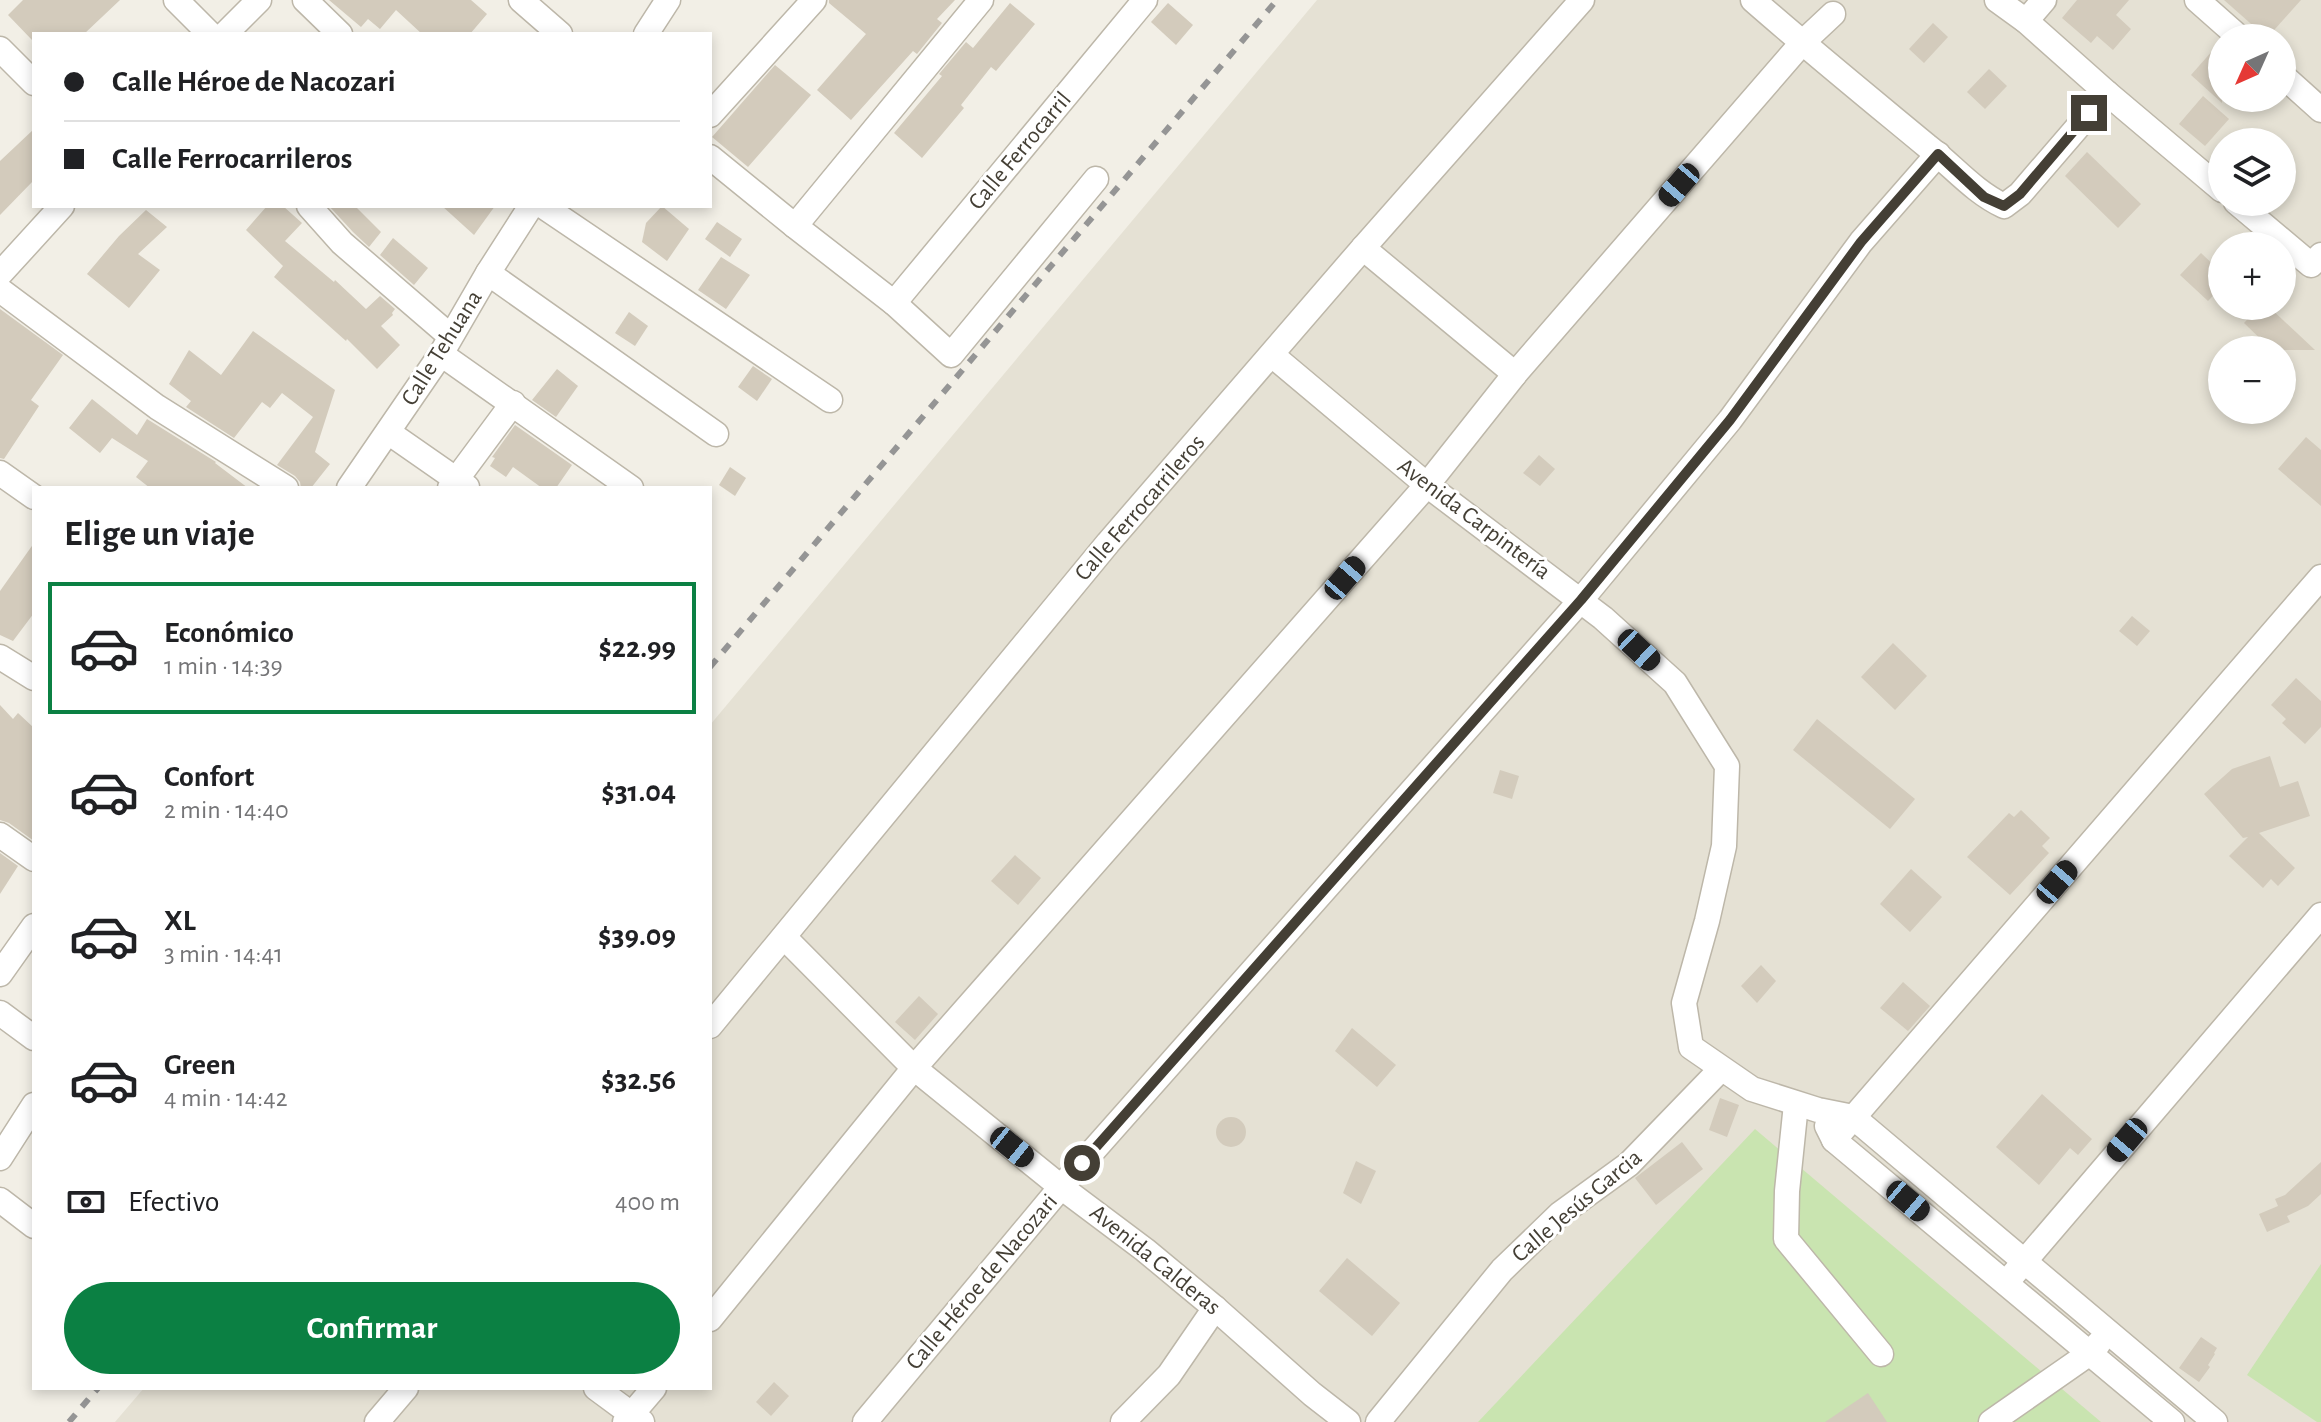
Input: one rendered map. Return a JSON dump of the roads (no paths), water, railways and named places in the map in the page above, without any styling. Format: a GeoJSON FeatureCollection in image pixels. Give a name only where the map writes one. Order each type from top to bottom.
{"type":"FeatureCollection","features":[{"type":"Feature","properties":{"kind":"street"},"geometry":{"type":"LineString","coordinates":[[176,0],[208,32]]}},
{"type":"Feature","properties":{"kind":"street"},"geometry":{"type":"LineString","coordinates":[[227,32],[259,0]]}},
{"type":"Feature","properties":{"kind":"street"},"geometry":{"type":"LineString","coordinates":[[305,0],[338,32]]}},
{"type":"Feature","properties":{"kind":"street"},"geometry":{"type":"LineString","coordinates":[[521,0],[558,32]]}},
{"type":"Feature","properties":{"kind":"street"},"geometry":{"type":"LineString","coordinates":[[647,32],[668,0]]}},
{"type":"Feature","properties":{"kind":"street"},"geometry":{"type":"LineString","coordinates":[[712,113],[814,0]]}},
{"type":"Feature","properties":{"kind":"street"},"geometry":{"type":"LineString","coordinates":[[795,226],[981,0]]}},
{"type":"Feature","properties":{"kind":"street","name":"Calle Ferrocarril"},"geometry":{"type":"LineString","coordinates":[[894,303],[1145,0]]}},
{"type":"Feature","properties":{"kind":"street","name":"Calle Ferrocarrileros"},"geometry":{"type":"LineString","coordinates":[[712,1024],[1108,543],[1582,0]]}},
{"type":"Feature","properties":{"kind":"street"},"geometry":{"type":"LineString","coordinates":[[1753,0],[1938,154],[1984,197],[2004,206],[2020,194],[2107,93]]}},
{"type":"Feature","properties":{"kind":"street"},"geometry":{"type":"LineString","coordinates":[[1997,0],[2026,21],[2208,178]]}},
{"type":"Feature","properties":{"kind":"street"},"geometry":{"type":"LineString","coordinates":[[2026,21],[2044,0]]}},
{"type":"Feature","properties":{"kind":"street"},"geometry":{"type":"LineString","coordinates":[[2197,0],[2224,24]]}},
{"type":"Feature","properties":{"kind":"street"},"geometry":{"type":"LineString","coordinates":[[712,1317],[914,1068],[1427,485],[1515,374],[1802,43],[1833,14]]}},
{"type":"Feature","properties":{"kind":"street"},"geometry":{"type":"LineString","coordinates":[[0,49],[32,81]]}},
{"type":"Feature","properties":{"kind":"street"},"geometry":{"type":"LineString","coordinates":[[2296,88],[2321,110]]}},
{"type":"Feature","properties":{"kind":"street","name":"Calle Héroe de Nacozari"},"geometry":{"type":"LineString","coordinates":[[865,1422],[1061,1187],[1581,600],[1730,420],[1861,242],[1938,154]]}},
{"type":"Feature","properties":{"kind":"street"},"geometry":{"type":"LineString","coordinates":[[712,159],[894,303],[951,355],[1096,179]]}},
{"type":"Feature","properties":{"kind":"street"},"geometry":{"type":"LineString","coordinates":[[0,274],[60,208]]}},
{"type":"Feature","properties":{"kind":"street"},"geometry":{"type":"LineString","coordinates":[[311,208],[446,345],[513,403],[628,486]]}},
{"type":"Feature","properties":{"kind":"street","name":"Calle Tehuana"},"geometry":{"type":"LineString","coordinates":[[350,486],[446,345],[530,208]]}},
{"type":"Feature","properties":{"kind":"street"},"geometry":{"type":"LineString","coordinates":[[546,208],[830,400]]}},
{"type":"Feature","properties":{"kind":"street"},"geometry":{"type":"LineString","coordinates":[[2255,216],[2316,260]]}},
{"type":"Feature","properties":{"kind":"street"},"geometry":{"type":"LineString","coordinates":[[1363,248],[1515,374]]}},
{"type":"Feature","properties":{"kind":"street"},"geometry":{"type":"LineString","coordinates":[[488,273],[716,434]]}},
{"type":"Feature","properties":{"kind":"street"},"geometry":{"type":"LineString","coordinates":[[0,290],[157,407],[283,486]]}},
{"type":"Feature","properties":{"kind":"street","name":"Avenida Carpintería"},"geometry":{"type":"LineString","coordinates":[[1272,355],[1427,485],[1581,600],[1675,683],[1727,766],[1724,846],[1684,1003],[1691,1047],[1721,1069]]}},
{"type":"Feature","properties":{"kind":"street"},"geometry":{"type":"LineString","coordinates":[[388,432],[459,485],[513,403]]}},
{"type":"Feature","properties":{"kind":"street"},"geometry":{"type":"LineString","coordinates":[[0,473],[32,496]]}},
{"type":"Feature","properties":{"kind":"street"},"geometry":{"type":"LineString","coordinates":[[1834,1140],[2321,577]]}},
{"type":"Feature","properties":{"kind":"street"},"geometry":{"type":"LineString","coordinates":[[0,657],[32,677]]}},
{"type":"Feature","properties":{"kind":"street"},"geometry":{"type":"LineString","coordinates":[[0,835],[32,858]]}},
{"type":"Feature","properties":{"kind":"street"},"geometry":{"type":"LineString","coordinates":[[2006,1283],[2321,915]]}},
{"type":"Feature","properties":{"kind":"street"},"geometry":{"type":"LineString","coordinates":[[0,974],[32,929]]}},
{"type":"Feature","properties":{"kind":"street","name":"Avenida Calderas"},"geometry":{"type":"LineString","coordinates":[[784,937],[914,1068],[1061,1187],[1145,1250],[1348,1422]]}},
{"type":"Feature","properties":{"kind":"street"},"geometry":{"type":"LineString","coordinates":[[0,1013],[32,1037]]}},
{"type":"Feature","properties":{"kind":"street"},"geometry":{"type":"LineString","coordinates":[[1721,1069],[1752,1089],[1807,1107],[1853,1117],[2215,1422]]}},
{"type":"Feature","properties":{"kind":"street","name":"Calle Jesús Garcia"},"geometry":{"type":"LineString","coordinates":[[1378,1422],[1502,1270],[1560,1214],[1629,1164],[1721,1069]]}},
{"type":"Feature","properties":{"kind":"street"},"geometry":{"type":"LineString","coordinates":[[1807,1107],[1834,1140],[2172,1422]]}},
{"type":"Feature","properties":{"kind":"street"},"geometry":{"type":"LineString","coordinates":[[1807,1107],[1787,1191],[1786,1239],[1881,1354]]}},
{"type":"Feature","properties":{"kind":"street"},"geometry":{"type":"LineString","coordinates":[[0,1158],[32,1108]]}},
{"type":"Feature","properties":{"kind":"street"},"geometry":{"type":"LineString","coordinates":[[0,1200],[32,1224]]}},
{"type":"Feature","properties":{"kind":"street"},"geometry":{"type":"LineString","coordinates":[[1123,1422],[1169,1375],[1215,1308]]}},
{"type":"Feature","properties":{"kind":"street"},"geometry":{"type":"LineString","coordinates":[[1991,1422],[2090,1353],[2108,1332]]}},
{"type":"Feature","properties":{"kind":"street"},"geometry":{"type":"LineString","coordinates":[[377,1422],[404,1390]]}},
{"type":"Feature","properties":{"kind":"street"},"geometry":{"type":"LineString","coordinates":[[598,1390],[633,1419],[653,1390]]}},
{"type":"Feature","properties":{"kind":"railway"},"geometry":{"type":"LineString","coordinates":[[712,665],[1277,0]]}},
{"type":"Feature","properties":{"kind":"railway"},"geometry":{"type":"LineString","coordinates":[[69,1422],[96,1390]]}}]}
